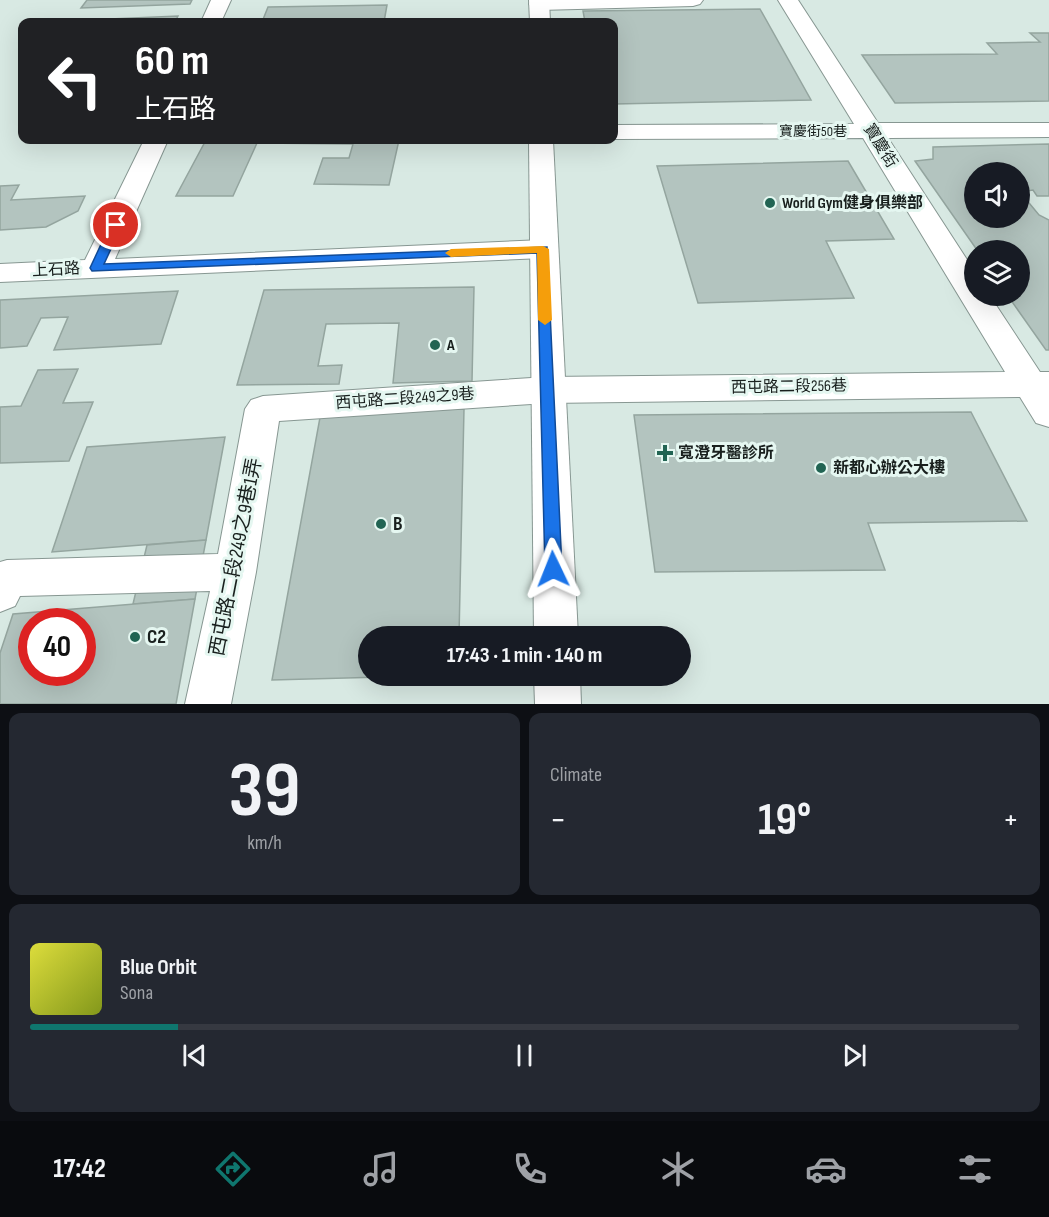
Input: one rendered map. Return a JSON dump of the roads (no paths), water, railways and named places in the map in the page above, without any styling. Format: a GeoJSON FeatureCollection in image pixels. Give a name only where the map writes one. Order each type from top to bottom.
{"type":"FeatureCollection","features":[{"type":"Feature","properties":{"kind":"street"},"geometry":{"type":"LineString","coordinates":[[212,18],[221,0]]}},
{"type":"Feature","properties":{"kind":"street"},"geometry":{"type":"LineString","coordinates":[[539,9],[693,0]]}},
{"type":"Feature","properties":{"kind":"street","name":"寶慶街"},"geometry":{"type":"LineString","coordinates":[[788,0],[871,131],[1040,384],[1049,414]]}},
{"type":"Feature","properties":{"kind":"street","name":"寶慶街50巷"},"geometry":{"type":"LineString","coordinates":[[618,132],[1049,130]]}},
{"type":"Feature","properties":{"kind":"street"},"geometry":{"type":"LineString","coordinates":[[96,268],[154,144]]}},
{"type":"Feature","properties":{"kind":"street"},"geometry":{"type":"LineString","coordinates":[[541,144],[555,626]]}},
{"type":"Feature","properties":{"kind":"street","name":"上石路"},"geometry":{"type":"LineString","coordinates":[[0,273],[543,249]]}},
{"type":"Feature","properties":{"kind":"street","name":"西屯路二段256巷"},"geometry":{"type":"LineString","coordinates":[[547,390],[1040,384]]}},
{"type":"Feature","properties":{"kind":"street","name":"西屯路二段249之9巷"},"geometry":{"type":"LineString","coordinates":[[263,409],[547,390]]}},
{"type":"Feature","properties":{"kind":"street","name":"西屯路二段249之9巷1弄"},"geometry":{"type":"LineString","coordinates":[[208,704],[235,572],[263,409]]}},
{"type":"Feature","properties":{"kind":"street"},"geometry":{"type":"LineString","coordinates":[[0,593],[6,578],[235,572]]}},
{"type":"Feature","properties":{"kind":"street"},"geometry":{"type":"LineString","coordinates":[[557,686],[558,704]]}},
{"type":"Feature","properties":{"kind":"place","name":"World Gym健身俱樂部"},"geometry":{"type":"Point","coordinates":[770,203]}},
{"type":"Feature","properties":{"kind":"place","name":"A"},"geometry":{"type":"Point","coordinates":[435,345]}},
{"type":"Feature","properties":{"kind":"place","name":"寬澄牙醫診所"},"geometry":{"type":"Point","coordinates":[665,453]}},
{"type":"Feature","properties":{"kind":"place","name":"新都心辦公大樓"},"geometry":{"type":"Point","coordinates":[821,468]}},
{"type":"Feature","properties":{"kind":"place","name":"B"},"geometry":{"type":"Point","coordinates":[381,524]}},
{"type":"Feature","properties":{"kind":"place","name":"C2"},"geometry":{"type":"Point","coordinates":[135,637]}}]}
